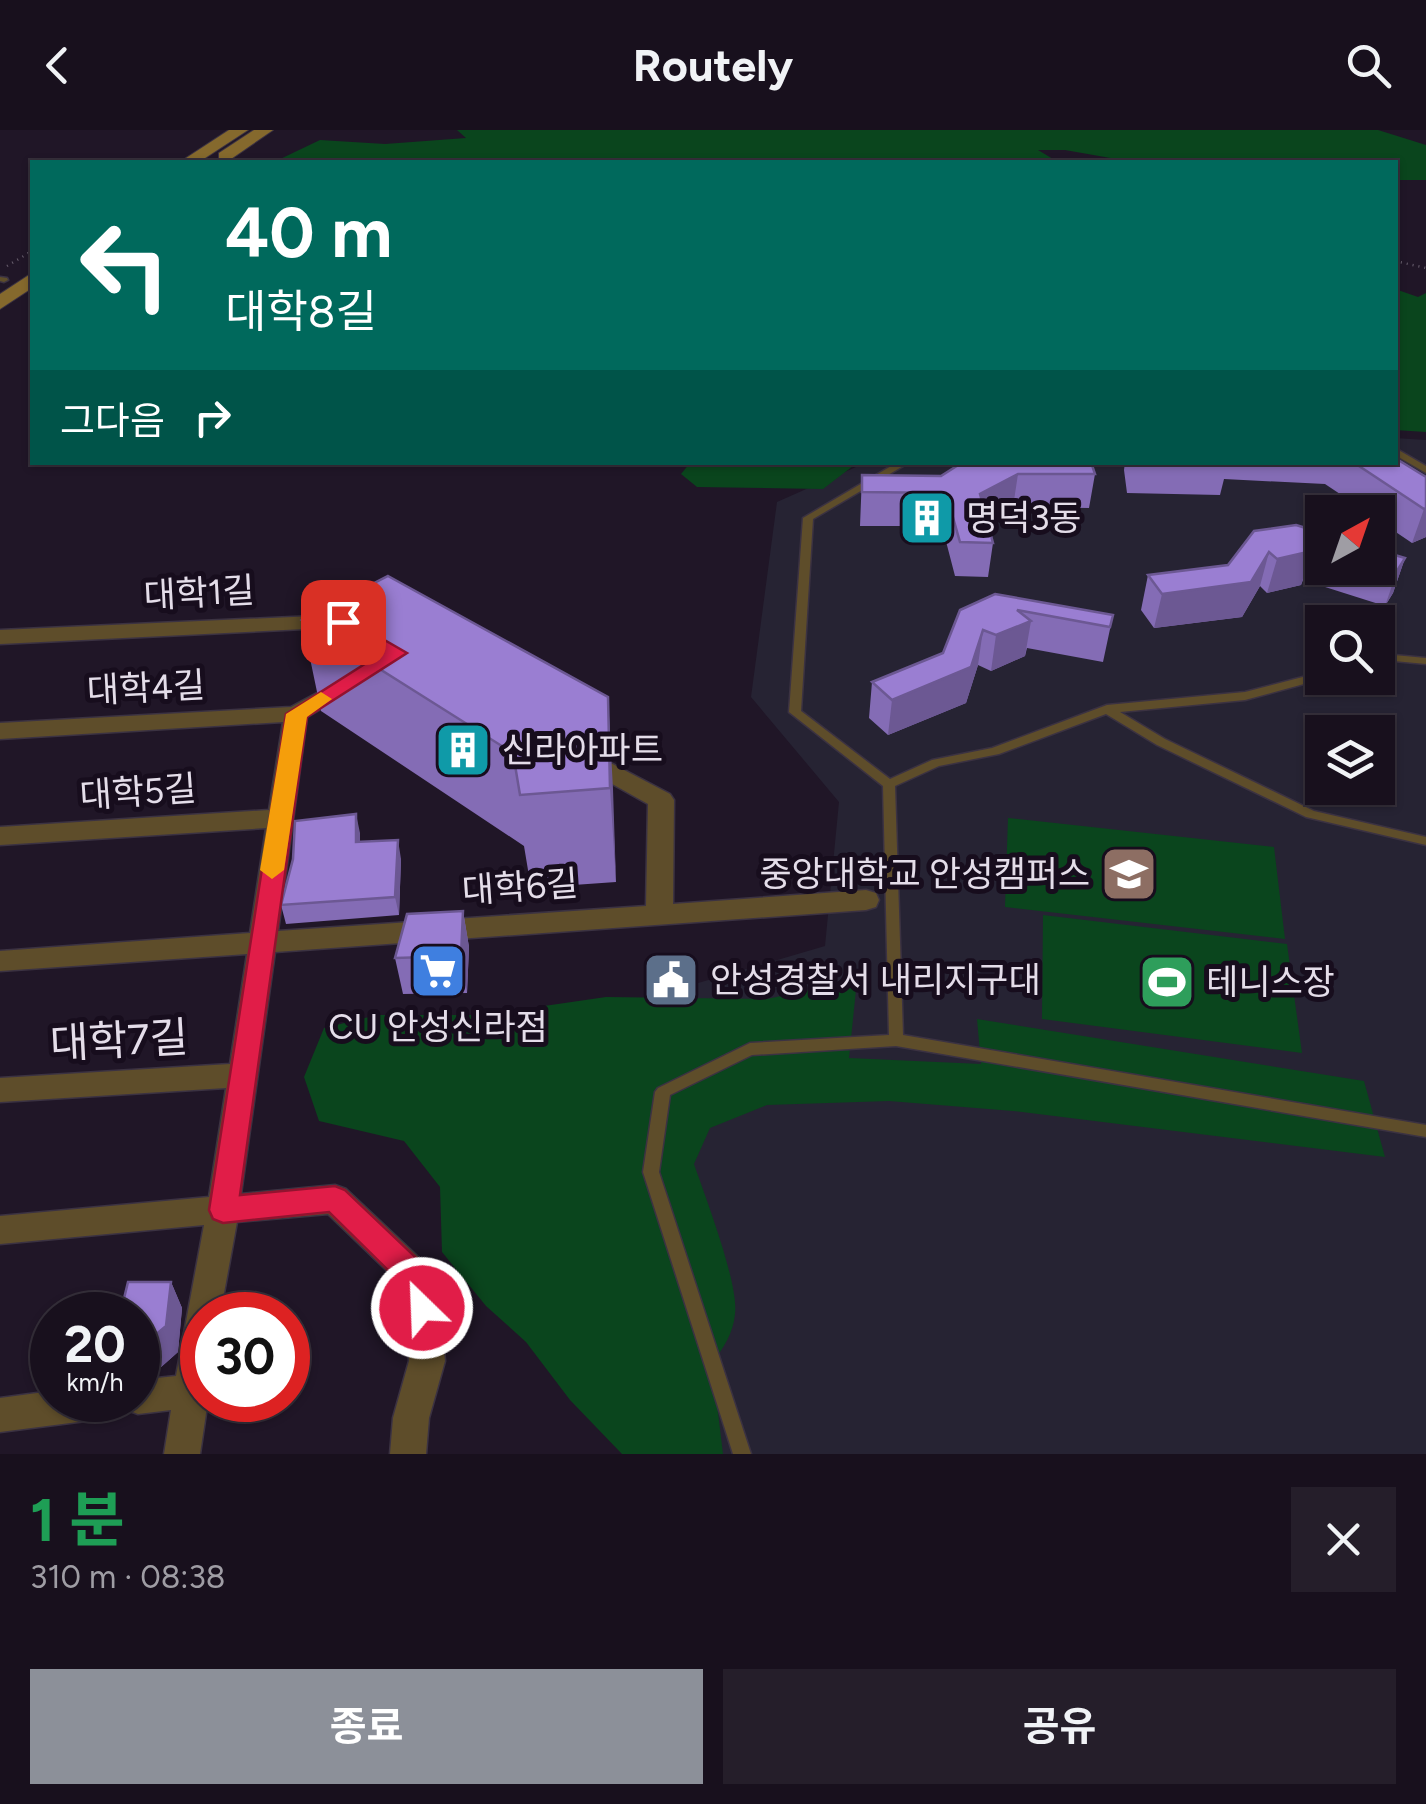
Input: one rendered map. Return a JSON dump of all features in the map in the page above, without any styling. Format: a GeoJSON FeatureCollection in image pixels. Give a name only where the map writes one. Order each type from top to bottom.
{"type":"FeatureCollection","features":[{"type":"Feature","properties":{"kind":"street"},"geometry":{"type":"LineString","coordinates":[[191,160],[240,130]]}},
{"type":"Feature","properties":{"kind":"street"},"geometry":{"type":"LineString","coordinates":[[217,160],[265,130]]}},
{"type":"Feature","properties":{"kind":"street"},"geometry":{"type":"LineString","coordinates":[[1,278],[30,263]]}},
{"type":"Feature","properties":{"kind":"street"},"geometry":{"type":"LineString","coordinates":[[0,303],[30,280]]}},
{"type":"Feature","properties":{"kind":"street","name":"대학1길"},"geometry":{"type":"LineString","coordinates":[[0,637],[343,622],[356,630]]}},
{"type":"Feature","properties":{"kind":"street"},"geometry":{"type":"LineString","coordinates":[[208,1292],[244,1075],[296,714],[363,674]]}},
{"type":"Feature","properties":{"kind":"street","name":"대학4길"},"geometry":{"type":"LineString","coordinates":[[0,732],[296,714]]}},
{"type":"Feature","properties":{"kind":"street"},"geometry":{"type":"LineString","coordinates":[[562,745],[660,800],[659,915]]}},
{"type":"Feature","properties":{"kind":"street","name":"대학5길"},"geometry":{"type":"LineString","coordinates":[[0,836],[280,818]]}},
{"type":"Feature","properties":{"kind":"street","name":"대학6길"},"geometry":{"type":"LineString","coordinates":[[0,961],[866,900]]}},
{"type":"Feature","properties":{"kind":"street","name":"대학7길"},"geometry":{"type":"LineString","coordinates":[[0,1090],[244,1075]]}},
{"type":"Feature","properties":{"kind":"street"},"geometry":{"type":"LineString","coordinates":[[0,1230],[335,1199],[420,1281],[427,1361],[411,1418],[408,1454]]}},
{"type":"Feature","properties":{"kind":"street"},"geometry":{"type":"LineString","coordinates":[[0,1415],[30,1411]]}},
{"type":"Feature","properties":{"kind":"street"},"geometry":{"type":"LineString","coordinates":[[182,1454],[186,1422]]}},
{"type":"Feature","properties":{"kind":"lane"},"geometry":{"type":"LineString","coordinates":[[1398,454],[1426,470]]}},
{"type":"Feature","properties":{"kind":"lane"},"geometry":{"type":"LineString","coordinates":[[889,784],[795,712],[808,518],[901,465]]}},
{"type":"Feature","properties":{"kind":"lane"},"geometry":{"type":"LineString","coordinates":[[1395,658],[1426,662]]}},
{"type":"Feature","properties":{"kind":"lane"},"geometry":{"type":"LineString","coordinates":[[889,784],[936,762],[995,752],[1107,710],[1245,696],[1305,680]]}},
{"type":"Feature","properties":{"kind":"lane"},"geometry":{"type":"LineString","coordinates":[[1107,710],[1161,742],[1310,814],[1426,841]]}},
{"type":"Feature","properties":{"kind":"lane"},"geometry":{"type":"LineString","coordinates":[[889,784],[896,1040]]}},
{"type":"Feature","properties":{"kind":"lane"},"geometry":{"type":"LineString","coordinates":[[742,1454],[651,1172],[663,1092],[750,1049],[896,1040],[1426,1131]]}},
{"type":"Feature","properties":{"kind":"path"},"geometry":{"type":"LineString","coordinates":[[1,278],[30,252]]}},
{"type":"Feature","properties":{"kind":"path"},"geometry":{"type":"LineString","coordinates":[[1398,262],[1426,268]]}},
{"type":"Feature","properties":{"kind":"shaded area","name":"중앙대학교 안성캠퍼스"},"geometry":{"type":"Polygon","coordinates":[[[1398,438],[1426,440],[1426,1454],[670,1454],[601,1094],[657,995],[825,946],[839,802],[751,697],[777,502],[860,465],[1398,465],[1398,438]]]}},
{"type":"Feature","properties":{"kind":"green space"},"geometry":{"type":"Polygon","coordinates":[[[457,130],[1378,130],[1426,145],[1426,180],[1398,180],[1398,160],[1122,160],[1065,150],[1038,150],[1055,160],[278,160],[320,140],[385,144],[466,138],[457,130]]]}},
{"type":"Feature","properties":{"kind":"green space"},"geometry":{"type":"Polygon","coordinates":[[[1398,290],[1418,297],[1426,293],[1426,432],[1398,430],[1398,290]]]}},
{"type":"Feature","properties":{"kind":"green space"},"geometry":{"type":"Polygon","coordinates":[[[688,465],[854,465],[823,489],[697,487],[681,474],[688,465]]]}},
{"type":"Feature","properties":{"kind":"green space"},"geometry":{"type":"Polygon","coordinates":[[[1008,818],[1274,847],[1285,939],[1005,907],[1008,818]]]}},
{"type":"Feature","properties":{"kind":"green space","name":"테니스장"},"geometry":{"type":"Polygon","coordinates":[[[1043,915],[1287,944],[1302,1053],[1042,1019],[1043,915]]]}},
{"type":"Feature","properties":{"kind":"green space"},"geometry":{"type":"Polygon","coordinates":[[[857,980],[849,1058],[981,1064],[977,1019],[1364,1081],[1385,1157],[1013,1111],[889,1101],[767,1105],[710,1128],[694,1164],[735,1300],[730,1334],[712,1363],[723,1454],[622,1454],[570,1400],[526,1342],[486,1306],[442,1252],[440,1187],[404,1141],[319,1121],[304,1077],[324,1028],[377,1015],[483,1015],[606,997],[767,999],[857,980]]]}},
{"type":"Feature","properties":{"kind":"building"},"geometry":{"type":"Polygon","coordinates":[[[1398,460],[1426,477],[1424,509],[1358,465],[1398,465],[1398,460]]]}},
{"type":"Feature","properties":{"kind":"building"},"geometry":{"type":"Polygon","coordinates":[[[958,465],[1092,465],[1095,474],[1018,474],[980,494],[993,543],[960,542],[946,493],[862,492],[862,475],[941,476],[958,465]]]}},
{"type":"Feature","properties":{"kind":"building"},"geometry":{"type":"Polygon","coordinates":[[[1296,525],[1305,528],[1305,553],[1277,559],[1269,552],[1251,582],[1162,594],[1148,575],[1228,565],[1254,531],[1296,525]]]}},
{"type":"Feature","properties":{"kind":"building"},"geometry":{"type":"Polygon","coordinates":[[[1395,555],[1405,558],[1395,570],[1395,555]]]}},
{"type":"Feature","properties":{"kind":"building"},"geometry":{"type":"Polygon","coordinates":[[[388,576],[608,697],[610,788],[520,795],[513,753],[302,620],[388,576]]]}},
{"type":"Feature","properties":{"kind":"building"},"geometry":{"type":"Polygon","coordinates":[[[995,594],[1113,615],[1110,627],[1017,610],[1031,621],[996,635],[983,630],[971,667],[892,700],[872,682],[943,653],[960,610],[995,594]]]}},
{"type":"Feature","properties":{"kind":"building"},"geometry":{"type":"Polygon","coordinates":[[[356,814],[356,842],[398,840],[395,897],[281,905],[293,859],[295,821],[356,814]]]}},
{"type":"Feature","properties":{"kind":"building"},"geometry":{"type":"Polygon","coordinates":[[[463,911],[461,956],[395,958],[407,914],[463,911]]]}},
{"type":"Feature","properties":{"kind":"building"},"geometry":{"type":"Polygon","coordinates":[[[128,1282],[171,1282],[166,1326],[160,1331],[160,1292],[126,1292],[128,1282]]]}},
{"type":"Feature","properties":{"kind":"slow traffic"},"geometry":{"type":"LineString","coordinates":[[272,870],[296,714],[321,699]]}},
{"type":"Feature","properties":{"kind":"place","name":"명덕3동"},"geometry":{"type":"Point","coordinates":[927,518]}},
{"type":"Feature","properties":{"kind":"place","name":"신라아파트"},"geometry":{"type":"Point","coordinates":[463,750]}},
{"type":"Feature","properties":{"kind":"place","name":"중앙대학교 안성캠퍼스"},"geometry":{"type":"Point","coordinates":[1129,874]}},
{"type":"Feature","properties":{"kind":"place","name":"CU 안성신라점"},"geometry":{"type":"Point","coordinates":[438,971]}},
{"type":"Feature","properties":{"kind":"place","name":"안성경찰서 내리지구대"},"geometry":{"type":"Point","coordinates":[671,980]}},
{"type":"Feature","properties":{"kind":"place","name":"테니스장"},"geometry":{"type":"Point","coordinates":[1167,982]}},
{"type":"Feature","properties":{"kind":"route"},"geometry":{"type":"LineString","coordinates":[[343,622],[396,653],[296,714],[223,1210],[335,1199],[420,1281],[422,1308]]}}]}
